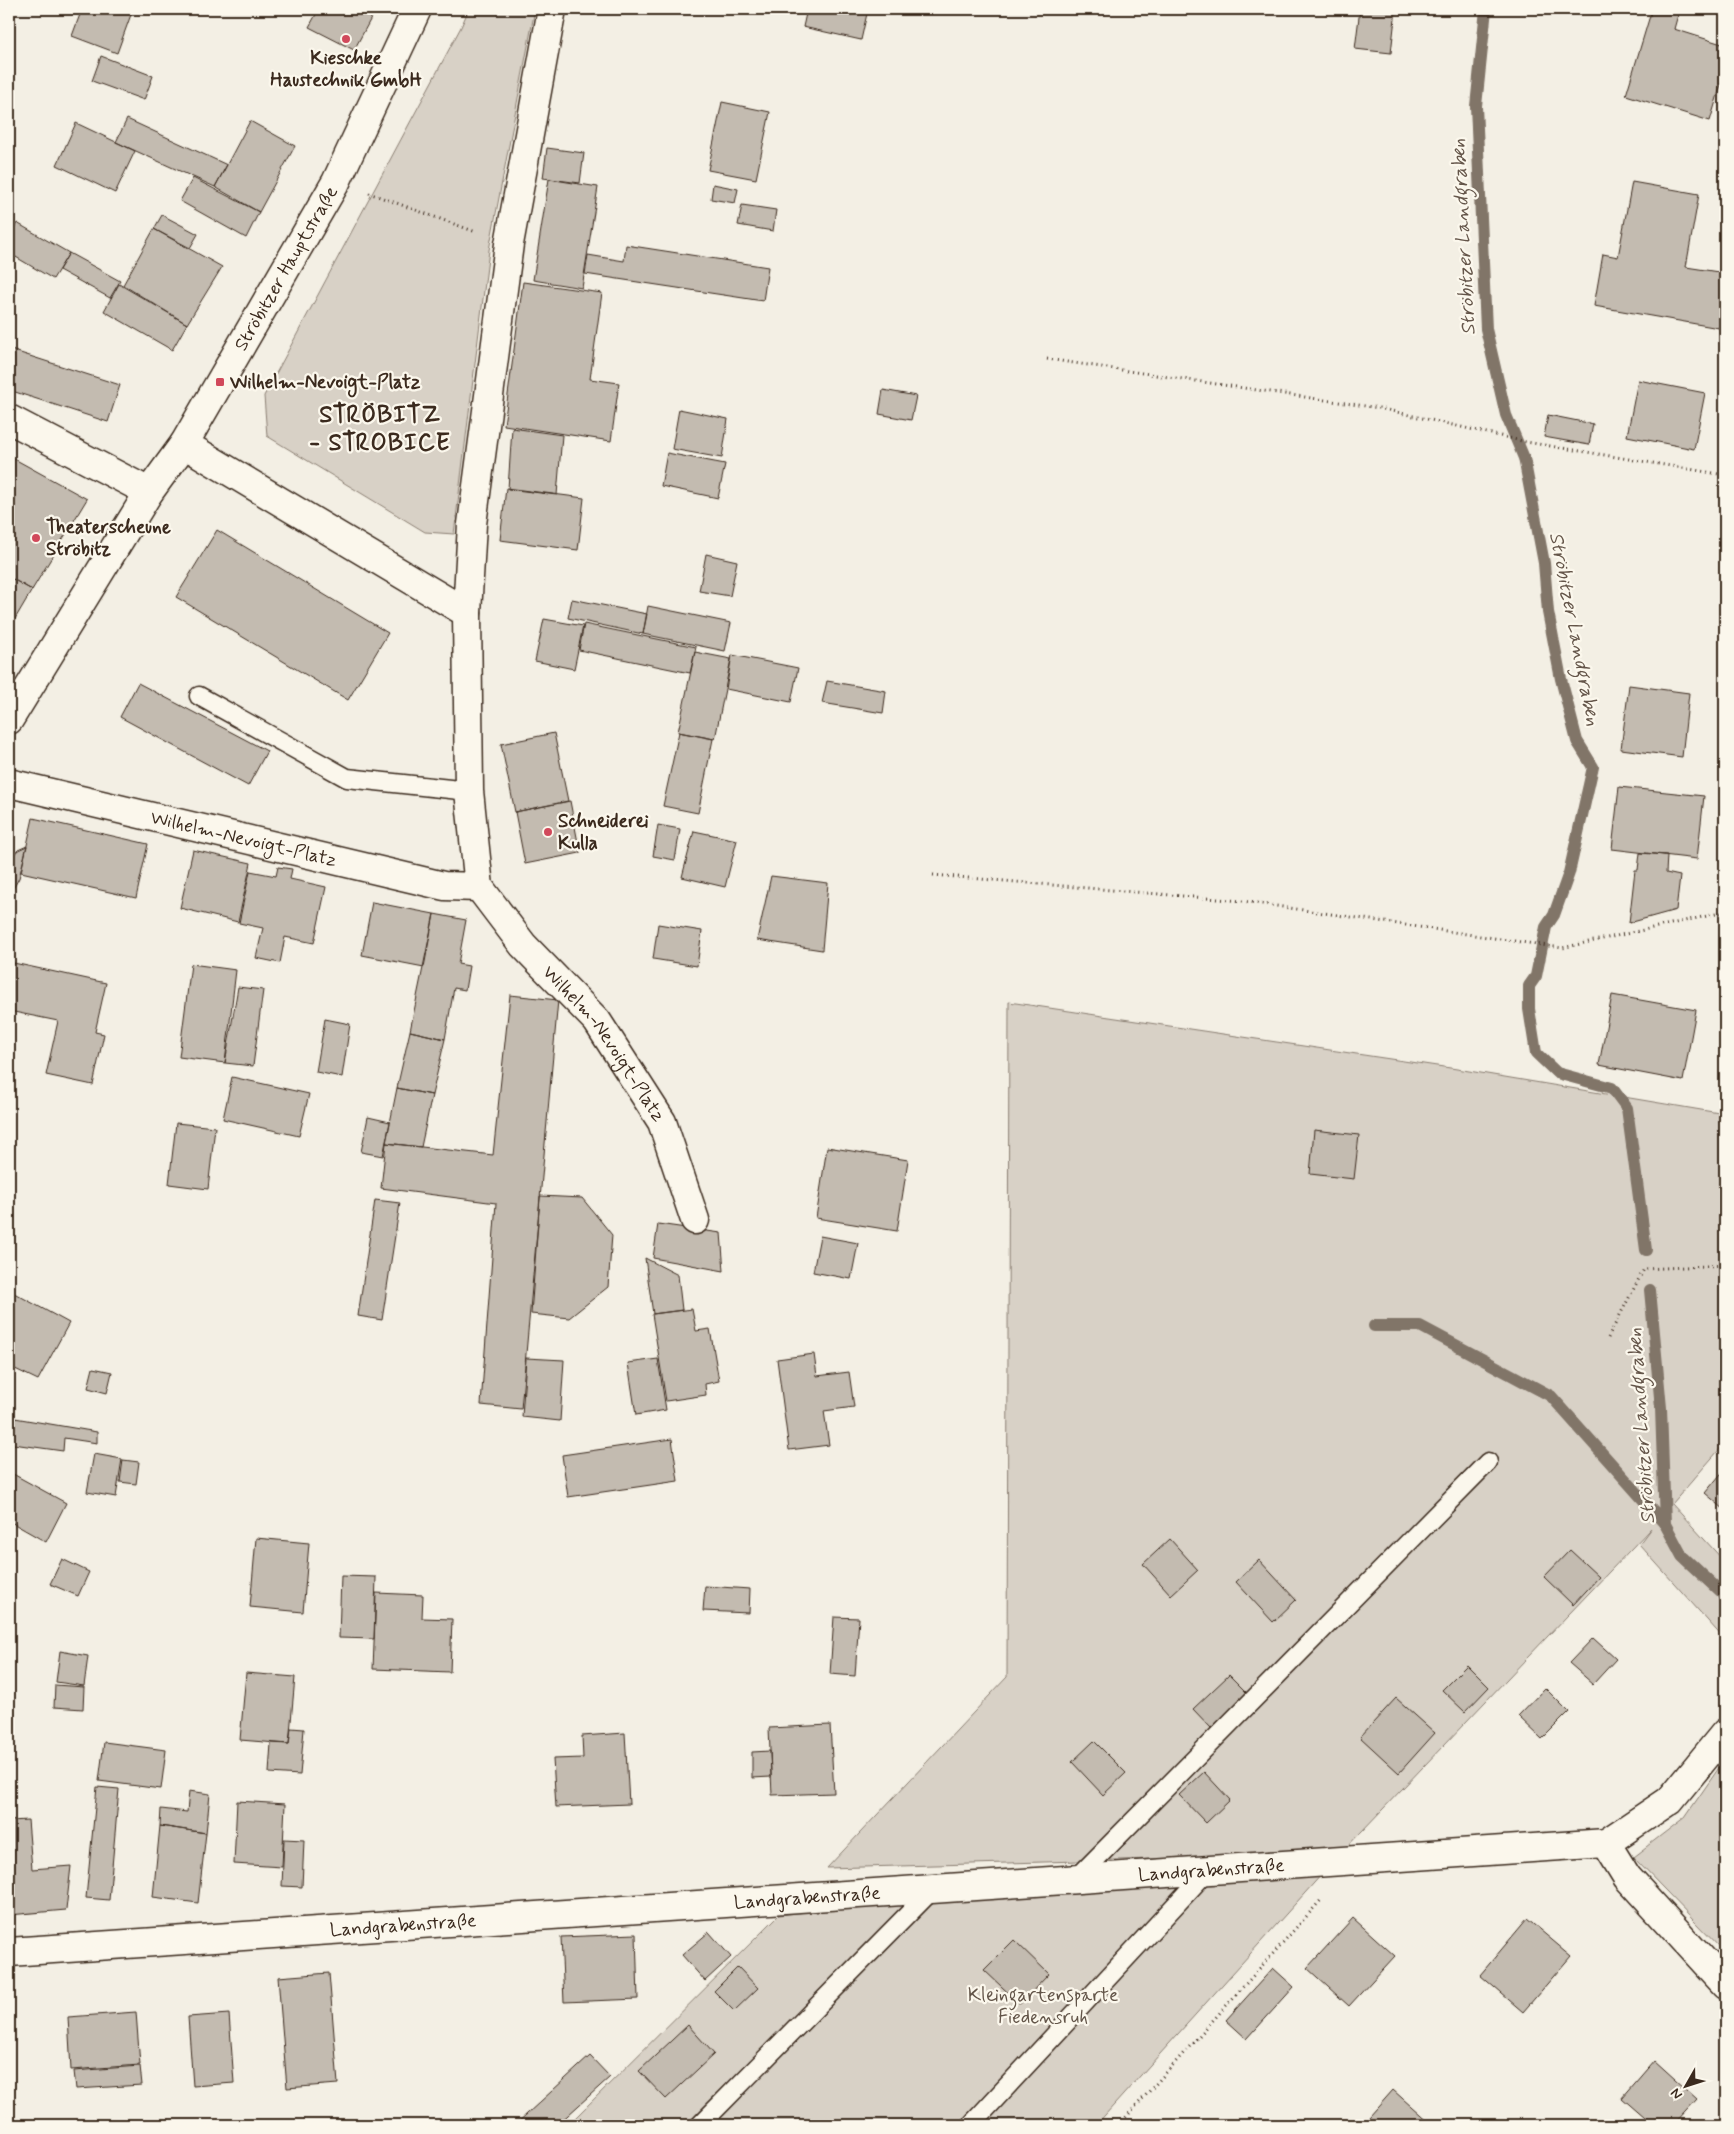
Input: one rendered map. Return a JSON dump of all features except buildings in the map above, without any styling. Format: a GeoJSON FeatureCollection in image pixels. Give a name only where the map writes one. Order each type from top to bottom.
{"type":"FeatureCollection","features":[{"type":"Feature","properties":{"kind":"street","name":"Ströbitzer Hauptstraße"},"geometry":{"type":"LineString","coordinates":[[9,720],[149,492],[184,444],[336,182],[417,9]]}},
{"type":"Feature","properties":{"kind":"street"},"geometry":{"type":"LineString","coordinates":[[479,887],[469,791],[467,612],[472,524],[509,244],[552,9]]}},
{"type":"Feature","properties":{"kind":"street"},"geometry":{"type":"LineString","coordinates":[[9,419],[149,492]]}},
{"type":"Feature","properties":{"kind":"street"},"geometry":{"type":"LineString","coordinates":[[184,444],[467,612]]}},
{"type":"Feature","properties":{"kind":"street","name":"Wilhelm-Nevoigt-Platz"},"geometry":{"type":"LineString","coordinates":[[9,783],[444,886],[479,887],[522,945],[597,1021],[662,1122],[695,1220]]}},
{"type":"Feature","properties":{"kind":"street"},"geometry":{"type":"LineString","coordinates":[[1725,1733],[1670,1800],[1606,1843],[1627,1878],[1725,1984]]}},
{"type":"Feature","properties":{"kind":"street","name":"Landgrabenstraße"},"geometry":{"type":"LineString","coordinates":[[9,1952],[1208,1870],[1347,1867],[1606,1843]]}},
{"type":"Feature","properties":{"kind":"lane"},"geometry":{"type":"LineString","coordinates":[[199,696],[347,778],[469,791]]}},
{"type":"Feature","properties":{"kind":"lane"},"geometry":{"type":"LineString","coordinates":[[1076,1879],[1488,1462]]}},
{"type":"Feature","properties":{"kind":"lane"},"geometry":{"type":"LineString","coordinates":[[971,2125],[1208,1870]]}},
{"type":"Feature","properties":{"kind":"lane"},"geometry":{"type":"LineString","coordinates":[[700,2125],[933,1889]]}},
{"type":"Feature","properties":{"kind":"path"},"geometry":{"type":"LineString","coordinates":[[336,182],[509,244]]}},
{"type":"Feature","properties":{"kind":"path"},"geometry":{"type":"LineString","coordinates":[[1047,359],[1379,408],[1526,442],[1725,475]]}},
{"type":"Feature","properties":{"kind":"path"},"geometry":{"type":"LineString","coordinates":[[933,875],[1242,901],[1562,948],[1725,912]]}},
{"type":"Feature","properties":{"kind":"path"},"geometry":{"type":"LineString","coordinates":[[1608,1338],[1644,1269],[1725,1265]]}},
{"type":"Feature","properties":{"kind":"path"},"geometry":{"type":"LineString","coordinates":[[1119,2125],[1347,1867]]}},
{"type":"Feature","properties":{"kind":"green space"},"geometry":{"type":"Polygon","coordinates":[[[467,9],[535,9],[489,250],[454,534],[425,532],[267,436],[264,396],[461,27],[468,11],[467,9]]]}},
{"type":"Feature","properties":{"kind":"green space","name":"Kleingartensparte Fiedensruh"},"geometry":{"type":"Polygon","coordinates":[[[1009,1002],[1457,1069],[1725,1114],[1725,1443],[1672,1504],[1725,1562],[1725,1640],[1639,1544],[1651,1528],[1341,1853],[1096,2125],[568,2125],[779,1915],[1332,1854],[827,1868],[1007,1677],[1009,1002]]]}},
{"type":"Feature","properties":{"kind":"green space"},"geometry":{"type":"Polygon","coordinates":[[[1725,1759],[1725,1952],[1633,1857],[1685,1817],[1725,1759]]]}},
{"type":"Feature","properties":{"kind":"waterway","name":"Ströbitzer Landgraben"},"geometry":{"type":"LineString","coordinates":[[1486,9],[1476,106],[1486,329],[1506,415],[1524,458],[1544,563],[1548,612],[1561,679],[1577,741],[1593,767],[1569,873],[1554,915],[1546,927],[1536,976],[1529,986],[1529,1009],[1536,1053],[1557,1073],[1612,1088],[1627,1108],[1646,1250]]}},
{"type":"Feature","properties":{"kind":"waterway","name":"Ströbitzer Landgraben"},"geometry":{"type":"LineString","coordinates":[[1650,1290],[1661,1408],[1665,1524],[1682,1556],[1725,1596]]}},
{"type":"Feature","properties":{"kind":"waterway"},"geometry":{"type":"LineString","coordinates":[[1374,1326],[1420,1326],[1551,1396],[1665,1524]]}},
{"type":"Feature","properties":{"kind":"place","name":"Kieschke Haustechnik GmbH"},"geometry":{"type":"Point","coordinates":[346,39]}},
{"type":"Feature","properties":{"kind":"place","name":"Wilhelm-Nevoigt-Platz"},"geometry":{"type":"Point","coordinates":[220,382]}},
{"type":"Feature","properties":{"kind":"place","name":"Theaterscheune Ströbitz"},"geometry":{"type":"Point","coordinates":[36,538]}},
{"type":"Feature","properties":{"kind":"place","name":"Schneiderei Kulla"},"geometry":{"type":"Point","coordinates":[548,832]}},
{"type":"Feature","properties":{"kind":"district","name":"STRÖBITZ - STROBICE"},"geometry":{"type":"Point","coordinates":[380,429]}}]}
